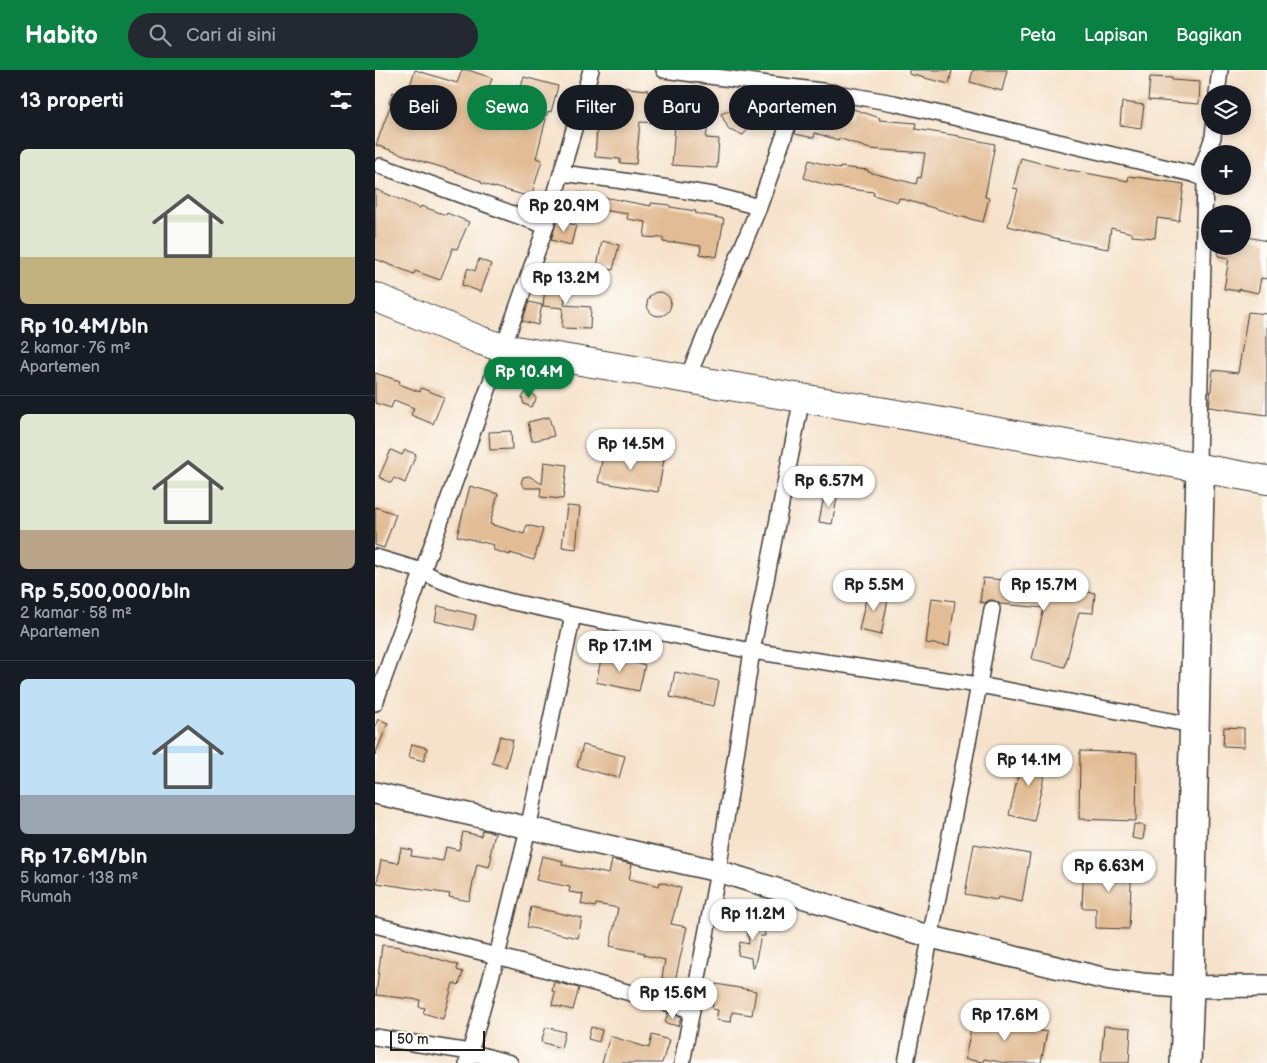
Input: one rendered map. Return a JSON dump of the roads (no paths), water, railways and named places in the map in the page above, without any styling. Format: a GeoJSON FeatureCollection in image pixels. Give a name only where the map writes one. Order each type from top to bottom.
{"type":"FeatureCollection","features":[{"type":"Feature","properties":{"kind":"highway"},"geometry":{"type":"LineString","coordinates":[[375,297],[475,338],[501,355],[687,380],[915,417],[1200,473],[1267,495]]}},
{"type":"Feature","properties":{"kind":"highway"},"geometry":{"type":"LineString","coordinates":[[375,314],[453,346],[799,413],[912,432],[1200,473],[1267,480]]}},
{"type":"Feature","properties":{"kind":"street"},"geometry":{"type":"LineString","coordinates":[[375,703],[546,226],[591,70]]}},
{"type":"Feature","properties":{"kind":"street"},"geometry":{"type":"LineString","coordinates":[[664,70],[772,85]]}},
{"type":"Feature","properties":{"kind":"street"},"geometry":{"type":"LineString","coordinates":[[1218,85],[1220,70]]}},
{"type":"Feature","properties":{"kind":"street"},"geometry":{"type":"LineString","coordinates":[[855,96],[894,103],[1199,176],[1205,182],[1188,987],[1193,1063]]}},
{"type":"Feature","properties":{"kind":"street"},"geometry":{"type":"LineString","coordinates":[[687,380],[759,208],[786,130]]}},
{"type":"Feature","properties":{"kind":"street"},"geometry":{"type":"LineString","coordinates":[[1199,176],[1213,135]]}},
{"type":"Feature","properties":{"kind":"street"},"geometry":{"type":"LineString","coordinates":[[381,166],[546,226]]}},
{"type":"Feature","properties":{"kind":"street"},"geometry":{"type":"LineString","coordinates":[[561,173],[713,195],[759,208]]}},
{"type":"Feature","properties":{"kind":"street"},"geometry":{"type":"LineString","coordinates":[[682,1063],[717,871],[752,650],[799,413]]}},
{"type":"Feature","properties":{"kind":"street"},"geometry":{"type":"LineString","coordinates":[[375,557],[422,572],[458,588],[573,615],[752,650],[979,685],[1194,724]]}},
{"type":"Feature","properties":{"kind":"street"},"geometry":{"type":"LineString","coordinates":[[906,1063],[992,609]]}},
{"type":"Feature","properties":{"kind":"street"},"geometry":{"type":"LineString","coordinates":[[468,1058],[497,956],[528,829],[573,615]]}},
{"type":"Feature","properties":{"kind":"street"},"geometry":{"type":"LineString","coordinates":[[375,793],[717,871],[931,937],[1106,979],[1188,987],[1267,986]]}},
{"type":"Feature","properties":{"kind":"street"},"geometry":{"type":"LineString","coordinates":[[375,925],[497,956],[692,1010]]}},
{"type":"Feature","properties":{"kind":"street"},"geometry":{"type":"LineString","coordinates":[[1178,1063],[1188,987]]}},
{"type":"Feature","properties":{"kind":"street"},"geometry":{"type":"LineString","coordinates":[[375,1037],[468,1058],[509,1063]]}}]}
